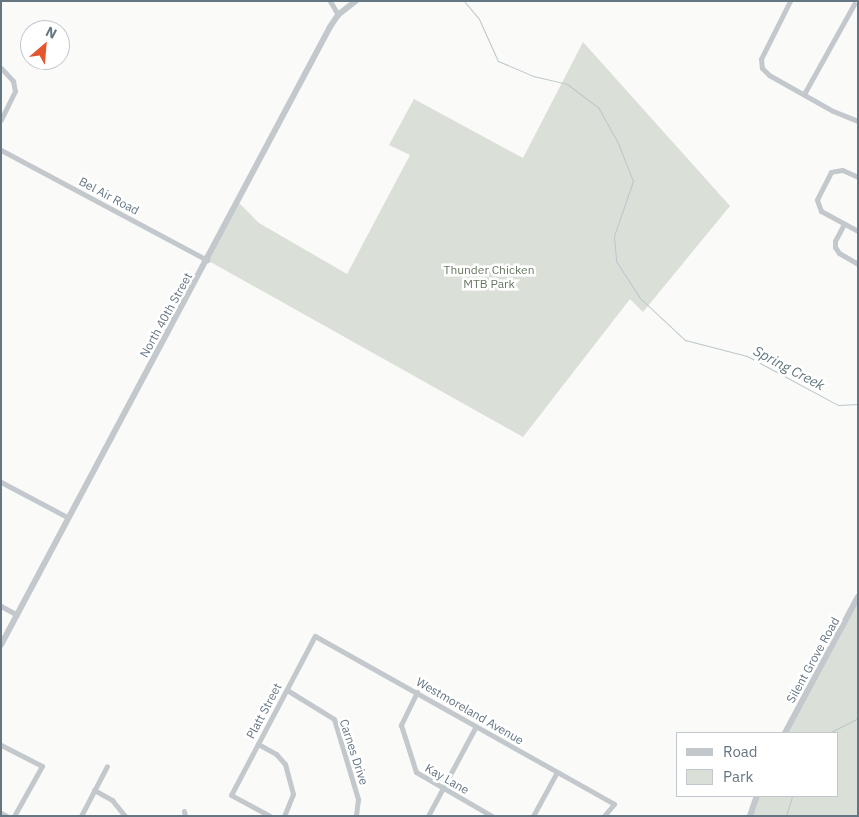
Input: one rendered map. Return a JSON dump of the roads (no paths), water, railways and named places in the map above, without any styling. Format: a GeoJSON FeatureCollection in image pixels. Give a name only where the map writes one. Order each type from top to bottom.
{"type":"FeatureCollection","features":[{"type":"Feature","properties":{"kind":"street"},"geometry":{"type":"LineString","coordinates":[[330,1],[338,15]]}},
{"type":"Feature","properties":{"kind":"street","name":"North 40th Street"},"geometry":{"type":"LineString","coordinates":[[1,644],[67,517],[338,15],[356,1]]}},
{"type":"Feature","properties":{"kind":"street"},"geometry":{"type":"LineString","coordinates":[[790,1],[761,59],[762,68],[769,75],[858,121]]}},
{"type":"Feature","properties":{"kind":"street"},"geometry":{"type":"LineString","coordinates":[[804,94],[854,4]]}},
{"type":"Feature","properties":{"kind":"street"},"geometry":{"type":"LineString","coordinates":[[1,68],[13,81],[15,91],[1,120]]}},
{"type":"Feature","properties":{"kind":"street","name":"Bel Air Road"},"geometry":{"type":"LineString","coordinates":[[1,150],[207,260]]}},
{"type":"Feature","properties":{"kind":"street"},"geometry":{"type":"LineString","coordinates":[[858,177],[845,170],[833,171],[818,195],[821,211],[858,231]]}},
{"type":"Feature","properties":{"kind":"street"},"geometry":{"type":"LineString","coordinates":[[844,224],[835,240],[835,247],[840,253],[858,264]]}},
{"type":"Feature","properties":{"kind":"street"},"geometry":{"type":"LineString","coordinates":[[1,482],[67,517]]}},
{"type":"Feature","properties":{"kind":"street","name":"Silent Grove Road"},"geometry":{"type":"LineString","coordinates":[[786,732],[858,597]]}},
{"type":"Feature","properties":{"kind":"street"},"geometry":{"type":"LineString","coordinates":[[1,606],[16,615]]}},
{"type":"Feature","properties":{"kind":"street","name":"Platt Street"},"geometry":{"type":"LineString","coordinates":[[270,816],[231,795],[315,636]]}},
{"type":"Feature","properties":{"kind":"street","name":"Westmoreland Avenue"},"geometry":{"type":"LineString","coordinates":[[315,636],[417,692],[475,728],[614,804],[604,816]]}},
{"type":"Feature","properties":{"kind":"street","name":"Carnes Drive"},"geometry":{"type":"LineString","coordinates":[[287,690],[334,719],[358,800],[356,816]]}},
{"type":"Feature","properties":{"kind":"street","name":"Kay Lane"},"geometry":{"type":"LineString","coordinates":[[417,692],[403,719],[402,730],[416,772],[492,816]]}},
{"type":"Feature","properties":{"kind":"street"},"geometry":{"type":"LineString","coordinates":[[428,816],[475,728]]}},
{"type":"Feature","properties":{"kind":"street"},"geometry":{"type":"LineString","coordinates":[[258,744],[276,754],[285,764],[293,794],[284,816]]}},
{"type":"Feature","properties":{"kind":"street"},"geometry":{"type":"LineString","coordinates":[[1,745],[42,766],[14,816]]}},
{"type":"Feature","properties":{"kind":"street"},"geometry":{"type":"LineString","coordinates":[[81,816],[107,766]]}},
{"type":"Feature","properties":{"kind":"street"},"geometry":{"type":"LineString","coordinates":[[533,816],[557,772]]}},
{"type":"Feature","properties":{"kind":"street"},"geometry":{"type":"LineString","coordinates":[[94,790],[112,800],[125,816]]}},
{"type":"Feature","properties":{"kind":"street"},"geometry":{"type":"LineString","coordinates":[[750,816],[757,797]]}},
{"type":"Feature","properties":{"kind":"street"},"geometry":{"type":"LineString","coordinates":[[1,813],[7,816]]}},
{"type":"Feature","properties":{"kind":"waterway","name":"Spring Creek"},"geometry":{"type":"LineString","coordinates":[[464,1],[479,19],[498,61],[533,76],[567,84],[598,107],[618,143],[633,181],[614,236],[616,261],[640,298],[685,340],[747,356],[838,405],[858,404]]}},
{"type":"Feature","properties":{"kind":"waterway"},"geometry":{"type":"LineString","coordinates":[[831,732],[858,718]]}},
{"type":"Feature","properties":{"kind":"waterway"},"geometry":{"type":"LineString","coordinates":[[786,816],[792,797]]}},
{"type":"Feature","properties":{"kind":"park label","name":"Thunder Chicken MTB Park"},"geometry":{"type":"Point","coordinates":[489,277]}}]}
